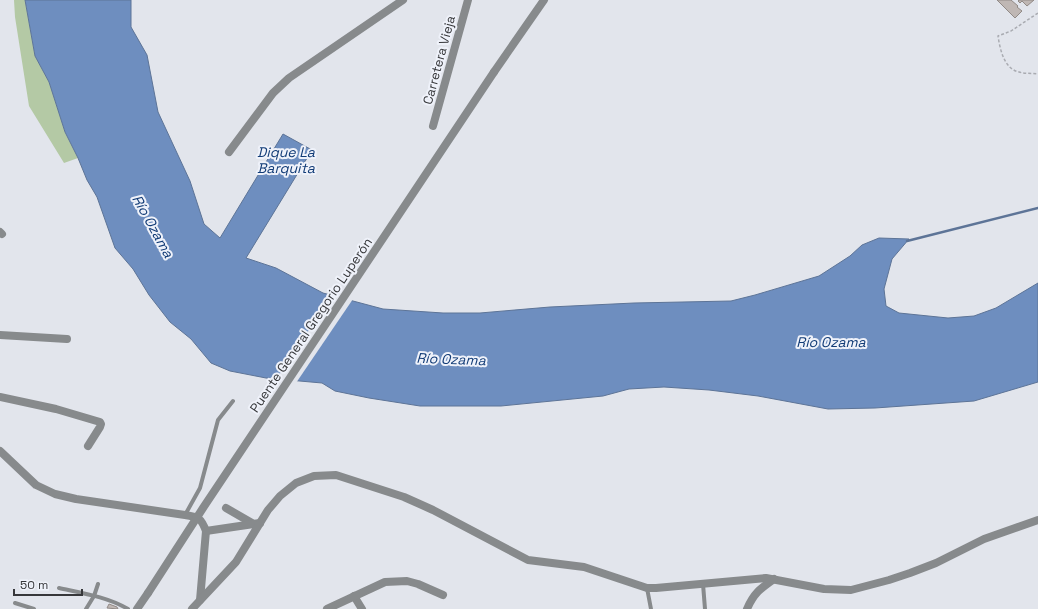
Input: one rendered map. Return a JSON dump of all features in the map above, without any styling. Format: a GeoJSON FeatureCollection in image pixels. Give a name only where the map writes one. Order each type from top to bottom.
{"type":"FeatureCollection","features":[{"type":"Feature","properties":{"kind":"street"},"geometry":{"type":"LineString","coordinates":[[229,152],[273,93],[289,78],[403,0]]}},
{"type":"Feature","properties":{"kind":"street","name":"Carretera Vieja"},"geometry":{"type":"LineString","coordinates":[[433,126],[468,0]]}},
{"type":"Feature","properties":{"kind":"street","name":"Puente General Gregorio Luperón"},"geometry":{"type":"LineString","coordinates":[[137,609],[494,72],[544,0]]}},
{"type":"Feature","properties":{"kind":"street"},"geometry":{"type":"LineString","coordinates":[[0,336],[67,339]]}},
{"type":"Feature","properties":{"kind":"street"},"geometry":{"type":"LineString","coordinates":[[0,397],[56,409],[100,422],[100,427],[88,446]]}},
{"type":"Feature","properties":{"kind":"street"},"geometry":{"type":"LineString","coordinates":[[0,451],[36,484],[55,494],[76,499],[194,516],[202,521],[206,531],[200,600]]}},
{"type":"Feature","properties":{"kind":"street"},"geometry":{"type":"LineString","coordinates":[[192,609],[236,562],[256,523],[280,496],[296,483],[314,476],[336,475],[404,497],[433,510],[528,560],[584,567],[647,588],[756,578],[774,579],[824,589],[851,590],[910,573],[936,563],[984,539],[1038,520]]}},
{"type":"Feature","properties":{"kind":"street"},"geometry":{"type":"LineString","coordinates":[[226,508],[256,523]]}},
{"type":"Feature","properties":{"kind":"street"},"geometry":{"type":"LineString","coordinates":[[206,531],[256,523]]}},
{"type":"Feature","properties":{"kind":"street"},"geometry":{"type":"LineString","coordinates":[[747,609],[751,598],[758,590],[774,579]]}},
{"type":"Feature","properties":{"kind":"street"},"geometry":{"type":"LineString","coordinates":[[327,609],[384,582],[397,581],[418,584],[443,595]]}},
{"type":"Feature","properties":{"kind":"street"},"geometry":{"type":"LineString","coordinates":[[354,596],[362,609]]}},
{"type":"Feature","properties":{"kind":"lane"},"geometry":{"type":"LineString","coordinates":[[185,515],[200,488],[218,420],[233,401]]}},
{"type":"Feature","properties":{"kind":"lane"},"geometry":{"type":"LineString","coordinates":[[86,609],[94,596],[98,584]]}},
{"type":"Feature","properties":{"kind":"lane"},"geometry":{"type":"LineString","coordinates":[[703,584],[705,609]]}},
{"type":"Feature","properties":{"kind":"lane"},"geometry":{"type":"LineString","coordinates":[[59,588],[94,596],[121,605],[128,609]]}},
{"type":"Feature","properties":{"kind":"lane"},"geometry":{"type":"LineString","coordinates":[[647,588],[651,609]]}},
{"type":"Feature","properties":{"kind":"lane"},"geometry":{"type":"LineString","coordinates":[[16,603],[34,609]]}},
{"type":"Feature","properties":{"kind":"path"},"geometry":{"type":"LineString","coordinates":[[1038,13],[1011,32],[998,36],[1000,51],[1007,64],[1018,72],[1038,74]]}},
{"type":"Feature","properties":{"kind":"green space"},"geometry":{"type":"Polygon","coordinates":[[[14,0],[25,0],[35,56],[49,82],[65,132],[78,158],[64,163],[29,106],[15,17],[14,0]]]}},
{"type":"Feature","properties":{"kind":"water","name":"Río Ozama"},"geometry":{"type":"Polygon","coordinates":[[[25,0],[131,0],[131,27],[147,55],[158,112],[190,181],[204,224],[220,238],[283,134],[312,150],[246,258],[276,268],[323,293],[383,309],[443,313],[480,313],[550,307],[634,303],[731,301],[819,276],[850,256],[862,245],[879,238],[909,239],[892,259],[884,289],[886,306],[899,313],[948,318],[974,316],[996,308],[1038,283],[1038,382],[974,401],[875,408],[828,409],[758,396],[709,390],[664,387],[629,389],[603,396],[501,406],[420,406],[335,391],[322,383],[266,378],[230,371],[211,363],[191,339],[170,322],[149,295],[133,269],[115,248],[97,197],[87,180],[65,132],[49,82],[35,56],[25,0]]]}},
{"type":"Feature","properties":{"kind":"pier"},"geometry":{"type":"Polygon","coordinates":[[[333,294],[353,299],[296,383],[275,381],[333,294]]]}},
{"type":"Feature","properties":{"kind":"building"},"geometry":{"type":"Polygon","coordinates":[[[997,0],[1011,0],[1022,11],[1015,18],[997,0]]]}},
{"type":"Feature","properties":{"kind":"building"},"geometry":{"type":"Polygon","coordinates":[[[1034,0],[1027,6],[1022,1],[1020,3],[1018,1],[1034,0]]]}},
{"type":"Feature","properties":{"kind":"building"},"geometry":{"type":"Polygon","coordinates":[[[109,604],[117,607],[118,609],[107,608],[109,604]]]}},
{"type":"Feature","properties":{"kind":"waterway"},"geometry":{"type":"LineString","coordinates":[[907,241],[1038,208]]}},
{"type":"Feature","properties":{"kind":"water label","name":"Dique La Barquita"},"geometry":{"type":"Point","coordinates":[286,160]}}]}
